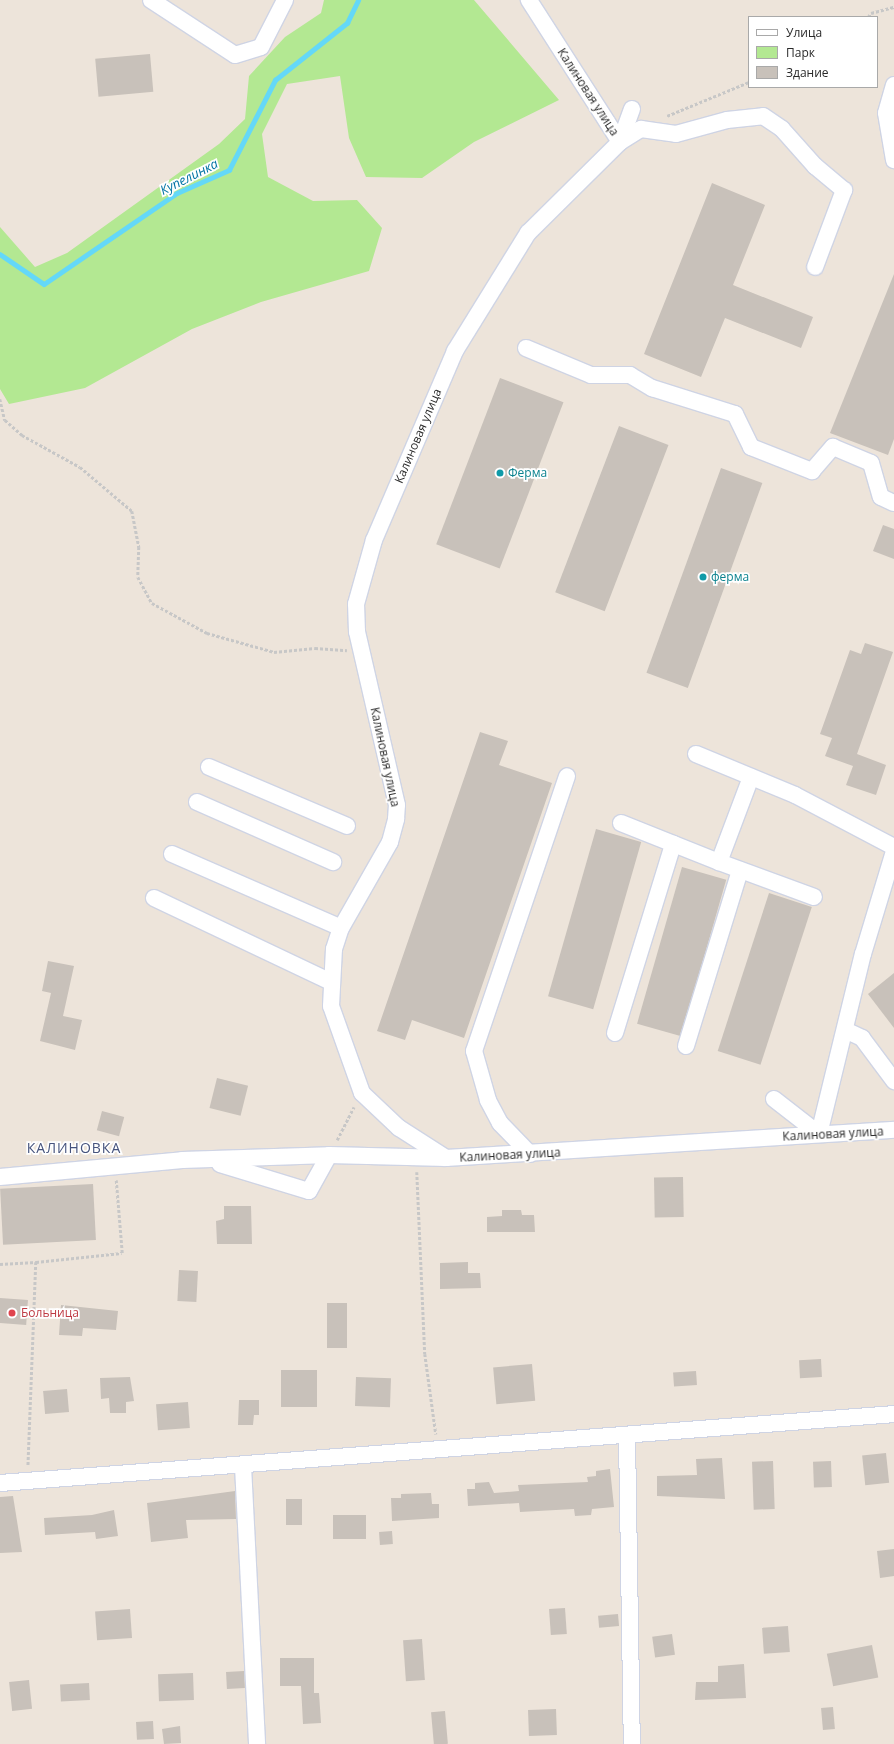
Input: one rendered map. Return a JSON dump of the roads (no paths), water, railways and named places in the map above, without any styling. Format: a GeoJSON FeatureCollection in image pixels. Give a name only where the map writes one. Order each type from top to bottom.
{"type":"FeatureCollection","features":[{"type":"Feature","properties":{"kind":"street"},"geometry":{"type":"LineString","coordinates":[[151,0],[235,55],[261,48],[285,0]]}},
{"type":"Feature","properties":{"kind":"street","name":"Калиновая улица"},"geometry":{"type":"LineString","coordinates":[[529,0],[620,142],[528,233],[455,351],[362,575],[356,604],[362,652],[397,804],[396,820],[390,842],[341,928],[334,949],[331,982],[331,1006],[362,1093],[399,1128],[446,1158],[530,1154],[894,1130]]}},
{"type":"Feature","properties":{"kind":"street"},"geometry":{"type":"LineString","coordinates":[[894,85],[886,114],[894,160]]}},
{"type":"Feature","properties":{"kind":"street"},"geometry":{"type":"LineString","coordinates":[[620,142],[632,109]]}},
{"type":"Feature","properties":{"kind":"street"},"geometry":{"type":"LineString","coordinates":[[620,142],[641,129],[676,134],[727,120],[764,116],[782,129],[816,166],[844,190],[815,267]]}},
{"type":"Feature","properties":{"kind":"street"},"geometry":{"type":"LineString","coordinates":[[526,348],[591,375],[630,375],[652,388],[735,414],[751,447],[812,471],[833,447],[871,464],[881,497],[894,503]]}},
{"type":"Feature","properties":{"kind":"street"},"geometry":{"type":"LineString","coordinates":[[696,754],[750,776],[894,847]]}},
{"type":"Feature","properties":{"kind":"street"},"geometry":{"type":"LineString","coordinates":[[209,766],[347,826]]}},
{"type":"Feature","properties":{"kind":"street"},"geometry":{"type":"LineString","coordinates":[[530,1154],[500,1123],[488,1100],[474,1051],[567,776]]}},
{"type":"Feature","properties":{"kind":"street"},"geometry":{"type":"LineString","coordinates":[[719,862],[750,776]]}},
{"type":"Feature","properties":{"kind":"street"},"geometry":{"type":"LineString","coordinates":[[197,802],[333,862]]}},
{"type":"Feature","properties":{"kind":"street"},"geometry":{"type":"LineString","coordinates":[[621,823],[719,862],[814,897]]}},
{"type":"Feature","properties":{"kind":"street"},"geometry":{"type":"LineString","coordinates":[[615,1033],[673,844]]}},
{"type":"Feature","properties":{"kind":"street"},"geometry":{"type":"LineString","coordinates":[[774,1099],[819,1134],[845,1030],[890,880],[894,850]]}},
{"type":"Feature","properties":{"kind":"street"},"geometry":{"type":"LineString","coordinates":[[172,854],[341,928]]}},
{"type":"Feature","properties":{"kind":"street"},"geometry":{"type":"LineString","coordinates":[[686,1046],[740,870]]}},
{"type":"Feature","properties":{"kind":"street"},"geometry":{"type":"LineString","coordinates":[[154,898],[331,982]]}},
{"type":"Feature","properties":{"kind":"street"},"geometry":{"type":"LineString","coordinates":[[845,1030],[862,1038],[894,1080]]}},
{"type":"Feature","properties":{"kind":"street"},"geometry":{"type":"LineString","coordinates":[[199,1159],[265,1175],[310,1190],[329,1155]]}},
{"type":"Feature","properties":{"kind":"street"},"geometry":{"type":"LineString","coordinates":[[0,1177],[199,1159],[329,1155],[415,1156],[446,1158]]}},
{"type":"Feature","properties":{"kind":"street"},"geometry":{"type":"LineString","coordinates":[[0,1483],[243,1466],[894,1414]]}},
{"type":"Feature","properties":{"kind":"street"},"geometry":{"type":"LineString","coordinates":[[627,1436],[632,1744]]}},
{"type":"Feature","properties":{"kind":"street"},"geometry":{"type":"LineString","coordinates":[[243,1466],[257,1744]]}},
{"type":"Feature","properties":{"kind":"waterway","name":"Купелинка"},"geometry":{"type":"LineString","coordinates":[[0,254],[44,284],[177,193],[229,170],[275,80],[347,23],[358,0]]}},
{"type":"Feature","properties":{"kind":"place","name":"Ферма"},"geometry":{"type":"Point","coordinates":[500,473]}},
{"type":"Feature","properties":{"kind":"place","name":"ферма"},"geometry":{"type":"Point","coordinates":[703,577]}},
{"type":"Feature","properties":{"kind":"place","name":"Больница"},"geometry":{"type":"Point","coordinates":[12,1313]}},
{"type":"Feature","properties":{"kind":"district","name":"КАЛИНОВКА"},"geometry":{"type":"Point","coordinates":[74,1148]}}]}
